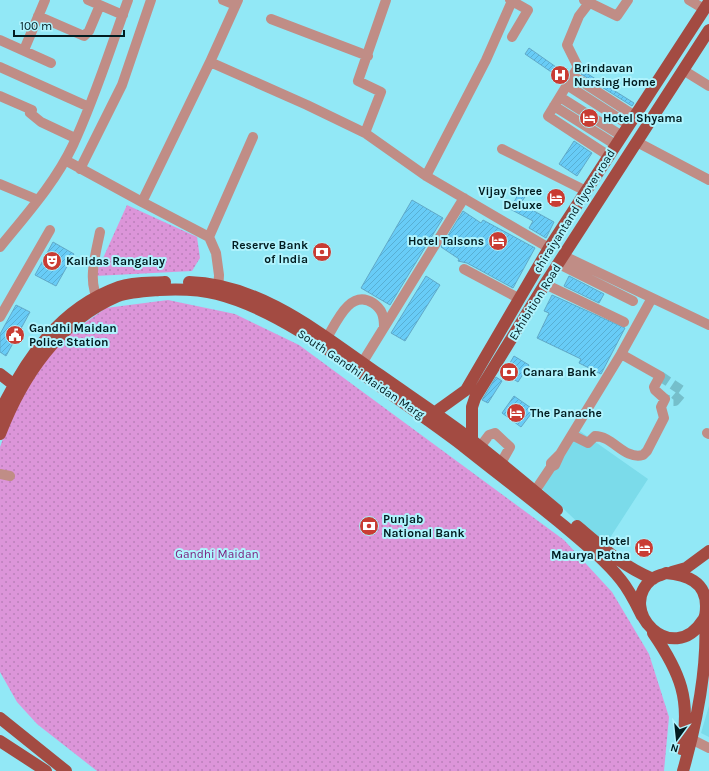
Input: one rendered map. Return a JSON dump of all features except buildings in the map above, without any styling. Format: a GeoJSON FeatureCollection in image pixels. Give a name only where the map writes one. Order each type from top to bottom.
{"type":"FeatureCollection","features":[{"type":"Feature","properties":{"kind":"main road","name":"chiraiyantand flyover road"},"geometry":{"type":"LineString","coordinates":[[434,413],[466,390],[521,307],[549,248],[632,120],[707,9]]}},
{"type":"Feature","properties":{"kind":"main road"},"geometry":{"type":"LineString","coordinates":[[521,307],[707,9]]}},
{"type":"Feature","properties":{"kind":"main road","name":"Exhibition Road"},"geometry":{"type":"LineString","coordinates":[[476,443],[472,407],[475,398],[521,307],[545,284],[562,260],[709,30]]}},
{"type":"Feature","properties":{"kind":"main road"},"geometry":{"type":"LineString","coordinates":[[218,289],[262,300],[290,314],[326,338],[360,366],[434,413],[476,443],[622,563],[633,571],[653,579]]}},
{"type":"Feature","properties":{"kind":"main road","name":"South Gandhi Maidan Marg"},"geometry":{"type":"LineString","coordinates":[[17,387],[39,359],[64,332],[100,301],[152,291],[218,289],[298,331],[360,366],[548,513],[604,562],[631,593],[642,616]]}},
{"type":"Feature","properties":{"kind":"main road"},"geometry":{"type":"LineString","coordinates":[[0,374],[17,387]]}},
{"type":"Feature","properties":{"kind":"main road"},"geometry":{"type":"LineString","coordinates":[[0,412],[17,387]]}},
{"type":"Feature","properties":{"kind":"main road"},"geometry":{"type":"LineString","coordinates":[[0,434],[17,387]]}},
{"type":"Feature","properties":{"kind":"main road"},"geometry":{"type":"LineString","coordinates":[[434,413],[444,432]]}},
{"type":"Feature","properties":{"kind":"main road"},"geometry":{"type":"LineString","coordinates":[[675,771],[683,738],[685,707],[682,689],[671,660],[642,616],[640,602],[644,590],[653,579],[666,573],[686,568],[709,551]]}},
{"type":"Feature","properties":{"kind":"main road"},"geometry":{"type":"LineString","coordinates":[[666,573],[683,575],[695,581],[703,590],[706,604]]}},
{"type":"Feature","properties":{"kind":"main road"},"geometry":{"type":"LineString","coordinates":[[683,771],[691,739],[708,642],[705,618],[709,588]]}},
{"type":"Feature","properties":{"kind":"main road"},"geometry":{"type":"LineString","coordinates":[[650,629],[665,638],[681,639],[697,630],[705,618]]}},
{"type":"Feature","properties":{"kind":"main road"},"geometry":{"type":"LineString","coordinates":[[0,718],[66,771]]}},
{"type":"Feature","properties":{"kind":"main road"},"geometry":{"type":"LineString","coordinates":[[0,741],[46,771]]}},
{"type":"Feature","properties":{"kind":"street"},"geometry":{"type":"LineString","coordinates":[[24,50],[44,0]]}},
{"type":"Feature","properties":{"kind":"street"},"geometry":{"type":"LineString","coordinates":[[88,0],[123,14]]}},
{"type":"Feature","properties":{"kind":"street"},"geometry":{"type":"LineString","coordinates":[[0,247],[38,200],[65,160],[89,107],[128,0]]}},
{"type":"Feature","properties":{"kind":"street"},"geometry":{"type":"LineString","coordinates":[[80,169],[122,85],[151,0]]}},
{"type":"Feature","properties":{"kind":"street"},"geometry":{"type":"LineString","coordinates":[[142,202],[237,3],[223,0]]}},
{"type":"Feature","properties":{"kind":"street"},"geometry":{"type":"LineString","coordinates":[[365,133],[380,92],[358,81],[368,56],[386,0]]}},
{"type":"Feature","properties":{"kind":"street"},"geometry":{"type":"LineString","coordinates":[[426,176],[486,60],[511,0],[528,10],[512,37]]}},
{"type":"Feature","properties":{"kind":"street"},"geometry":{"type":"LineString","coordinates":[[609,156],[548,116],[578,67],[567,46],[586,2],[617,16],[628,0]]}},
{"type":"Feature","properties":{"kind":"street"},"geometry":{"type":"LineString","coordinates":[[689,0],[707,9]]}},
{"type":"Feature","properties":{"kind":"street"},"geometry":{"type":"LineString","coordinates":[[38,16],[84,36],[89,31],[100,5]]}},
{"type":"Feature","properties":{"kind":"street"},"geometry":{"type":"LineString","coordinates":[[271,19],[368,56]]}},
{"type":"Feature","properties":{"kind":"street"},"geometry":{"type":"LineString","coordinates":[[0,40],[51,64]]}},
{"type":"Feature","properties":{"kind":"street"},"geometry":{"type":"LineString","coordinates":[[210,62],[307,105],[365,133],[426,176],[549,248]]}},
{"type":"Feature","properties":{"kind":"street"},"geometry":{"type":"LineString","coordinates":[[0,67],[89,107]]}},
{"type":"Feature","properties":{"kind":"street"},"geometry":{"type":"LineString","coordinates":[[683,70],[709,86]]}},
{"type":"Feature","properties":{"kind":"street"},"geometry":{"type":"LineString","coordinates":[[573,76],[632,120]]}},
{"type":"Feature","properties":{"kind":"street"},"geometry":{"type":"LineString","coordinates":[[567,85],[632,120]]}},
{"type":"Feature","properties":{"kind":"street"},"geometry":{"type":"LineString","coordinates":[[0,96],[32,110],[30,113],[41,122],[76,138]]}},
{"type":"Feature","properties":{"kind":"street"},"geometry":{"type":"LineString","coordinates":[[560,97],[619,141]]}},
{"type":"Feature","properties":{"kind":"street"},"geometry":{"type":"LineString","coordinates":[[554,106],[619,141]]}},
{"type":"Feature","properties":{"kind":"street"},"geometry":{"type":"LineString","coordinates":[[209,237],[253,137]]}},
{"type":"Feature","properties":{"kind":"street"},"geometry":{"type":"LineString","coordinates":[[637,142],[709,180]]}},
{"type":"Feature","properties":{"kind":"street"},"geometry":{"type":"LineString","coordinates":[[502,149],[586,191]]}},
{"type":"Feature","properties":{"kind":"street"},"geometry":{"type":"LineString","coordinates":[[65,160],[209,237],[216,253],[218,289]]}},
{"type":"Feature","properties":{"kind":"street"},"geometry":{"type":"LineString","coordinates":[[0,184],[38,200]]}},
{"type":"Feature","properties":{"kind":"street"},"geometry":{"type":"LineString","coordinates":[[360,366],[464,198]]}},
{"type":"Feature","properties":{"kind":"street"},"geometry":{"type":"LineString","coordinates":[[0,318],[50,230]]}},
{"type":"Feature","properties":{"kind":"street"},"geometry":{"type":"LineString","coordinates":[[100,232],[93,286],[100,301]]}},
{"type":"Feature","properties":{"kind":"street"},"geometry":{"type":"LineString","coordinates":[[562,260],[652,298],[709,325]]}},
{"type":"Feature","properties":{"kind":"street"},"geometry":{"type":"LineString","coordinates":[[562,260],[633,301]]}},
{"type":"Feature","properties":{"kind":"street"},"geometry":{"type":"LineString","coordinates":[[464,269],[521,307]]}},
{"type":"Feature","properties":{"kind":"street"},"geometry":{"type":"LineString","coordinates":[[545,284],[624,322]]}},
{"type":"Feature","properties":{"kind":"street"},"geometry":{"type":"LineString","coordinates":[[535,491],[551,467],[555,464],[621,354],[652,298]]}},
{"type":"Feature","properties":{"kind":"street"},"geometry":{"type":"LineString","coordinates":[[326,338],[347,307],[353,301],[361,299],[369,300],[379,307],[384,317],[384,327]]}},
{"type":"Feature","properties":{"kind":"street"},"geometry":{"type":"LineString","coordinates":[[572,435],[588,443],[595,436],[602,437],[633,456],[643,455],[647,451],[664,418],[661,407],[665,399],[655,390],[654,387],[660,376],[621,354]]}},
{"type":"Feature","properties":{"kind":"street"},"geometry":{"type":"LineString","coordinates":[[476,443],[491,433],[495,433],[510,447],[501,463]]}},
{"type":"Feature","properties":{"kind":"street"},"geometry":{"type":"LineString","coordinates":[[0,474],[10,476]]}},
{"type":"Feature","properties":{"kind":"street"},"geometry":{"type":"LineString","coordinates":[[691,739],[709,748]]}},
{"type":"Feature","properties":{"kind":"shaded area"},"geometry":{"type":"Polygon","coordinates":[[[574,427],[648,479],[604,547],[535,482],[574,427]]]}},
{"type":"Feature","properties":{"kind":"shaded area"},"geometry":{"type":"Polygon","coordinates":[[[709,706],[709,737],[701,733],[709,706]]]}},
{"type":"Feature","properties":{"kind":"green space"},"geometry":{"type":"Polygon","coordinates":[[[127,205],[197,237],[200,258],[192,271],[95,276],[127,205]]]}},
{"type":"Feature","properties":{"kind":"green space","name":"Gandhi Maidan"},"geometry":{"type":"Polygon","coordinates":[[[168,300],[235,314],[299,345],[564,540],[612,592],[649,654],[669,717],[664,771],[97,771],[37,724],[17,702],[0,672],[0,447],[17,400],[61,340],[106,308],[168,300]]]}},
{"type":"Feature","properties":{"kind":"tunnel"},"geometry":{"type":"LineString","coordinates":[[660,376],[681,390],[681,394],[675,401],[665,399]]}},
{"type":"Feature","properties":{"kind":"place","name":"Brindavan Nursing Home"},"geometry":{"type":"Point","coordinates":[560,75]}},
{"type":"Feature","properties":{"kind":"place","name":"Hotel Shyama"},"geometry":{"type":"Point","coordinates":[589,118]}},
{"type":"Feature","properties":{"kind":"place","name":"Vijay Shree Deluxe"},"geometry":{"type":"Point","coordinates":[556,198]}},
{"type":"Feature","properties":{"kind":"place","name":"Hotel Talsons"},"geometry":{"type":"Point","coordinates":[498,241]}},
{"type":"Feature","properties":{"kind":"place","name":"Reserve Bank of India"},"geometry":{"type":"Point","coordinates":[322,252]}},
{"type":"Feature","properties":{"kind":"place","name":"Kalidas Rangalay"},"geometry":{"type":"Point","coordinates":[52,261]}},
{"type":"Feature","properties":{"kind":"place","name":"Gandhi Maidan Police Station"},"geometry":{"type":"Point","coordinates":[15,335]}},
{"type":"Feature","properties":{"kind":"place","name":"Canara Bank"},"geometry":{"type":"Point","coordinates":[509,372]}},
{"type":"Feature","properties":{"kind":"place","name":"The Panache"},"geometry":{"type":"Point","coordinates":[516,413]}},
{"type":"Feature","properties":{"kind":"place","name":"Punjab National Bank"},"geometry":{"type":"Point","coordinates":[369,526]}},
{"type":"Feature","properties":{"kind":"place","name":"Hotel Maurya Patna"},"geometry":{"type":"Point","coordinates":[644,548]}}]}
